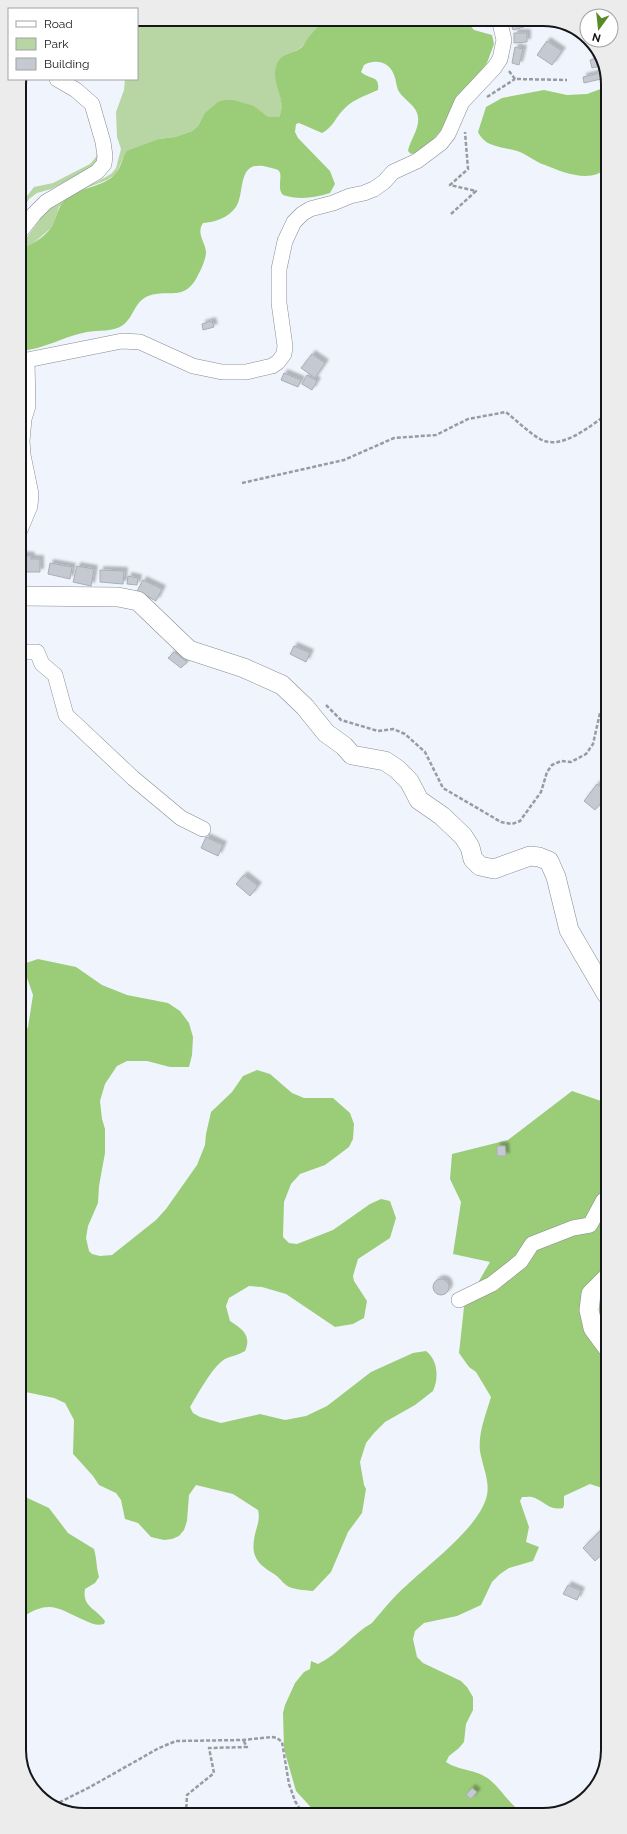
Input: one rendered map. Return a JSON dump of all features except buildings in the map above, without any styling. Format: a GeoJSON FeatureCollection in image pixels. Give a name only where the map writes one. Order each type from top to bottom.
{"type":"FeatureCollection","features":[{"type":"Feature","properties":{"kind":"main road"},"geometry":{"type":"LineString","coordinates":[[26,596],[118,597],[138,601],[189,650],[244,668],[282,685],[304,707],[326,733],[344,746],[352,755],[384,761],[397,769],[409,781],[419,800],[442,816],[463,836],[470,847],[473,859],[480,866],[494,869],[530,856],[539,856],[549,862],[556,877],[569,930],[601,984]]}},
{"type":"Feature","properties":{"kind":"main road"},"geometry":{"type":"LineString","coordinates":[[601,1284],[591,1294],[589,1310],[593,1328],[601,1338]]}},
{"type":"Feature","properties":{"kind":"street"},"geometry":{"type":"LineString","coordinates":[[26,412],[28,406],[27,360],[122,341],[140,342],[193,366],[222,372],[246,372],[278,362],[284,354],[285,346],[279,303],[279,269],[285,241],[294,222],[310,209],[333,204],[350,196],[374,189],[384,182],[393,172],[417,161],[441,143],[448,134],[462,102],[494,68],[500,59],[504,40],[501,26]]}},
{"type":"Feature","properties":{"kind":"street"},"geometry":{"type":"LineString","coordinates":[[26,224],[46,202],[97,172],[104,164],[105,156],[103,142],[92,104],[76,90],[59,80]]}},
{"type":"Feature","properties":{"kind":"street"},"geometry":{"type":"LineString","coordinates":[[26,470],[31,494],[30,506],[26,516]]}},
{"type":"Feature","properties":{"kind":"street"},"geometry":{"type":"LineString","coordinates":[[26,652],[37,652],[42,664],[55,675],[66,715],[133,778],[181,818],[203,829]]}},
{"type":"Feature","properties":{"kind":"street"},"geometry":{"type":"LineString","coordinates":[[459,1300],[492,1284],[521,1261],[532,1244],[573,1228],[590,1225],[601,1205]]}},
{"type":"Feature","properties":{"kind":"path"},"geometry":{"type":"LineString","coordinates":[[500,59],[515,79]]}},
{"type":"Feature","properties":{"kind":"path"},"geometry":{"type":"LineString","coordinates":[[484,100],[515,79],[567,80]]}},
{"type":"Feature","properties":{"kind":"path"},"geometry":{"type":"LineString","coordinates":[[452,214],[476,191],[450,185],[468,168],[465,128]]}},
{"type":"Feature","properties":{"kind":"path"},"geometry":{"type":"LineString","coordinates":[[242,483],[344,460],[394,438],[436,435],[468,419],[506,412],[541,440],[561,442],[573,437],[601,418]]}},
{"type":"Feature","properties":{"kind":"path"},"geometry":{"type":"LineString","coordinates":[[325,704],[341,720],[378,731],[393,729],[405,734],[425,752],[443,788],[501,822],[512,824],[520,821],[541,792],[547,772],[552,765],[561,761],[571,762],[586,754],[593,744],[601,712]]}},
{"type":"Feature","properties":{"kind":"path"},"geometry":{"type":"LineString","coordinates":[[59,1802],[90,1787],[159,1748],[176,1741],[243,1740],[272,1736],[281,1740],[289,1784],[300,1808]]}},
{"type":"Feature","properties":{"kind":"path"},"geometry":{"type":"LineString","coordinates":[[186,1808],[187,1795],[214,1773],[209,1748],[247,1747],[243,1740]]}},
{"type":"Feature","properties":{"kind":"green space"},"geometry":{"type":"Polygon","coordinates":[[[138,26],[318,26],[307,42],[297,50],[283,56],[277,63],[275,70],[282,104],[279,117],[267,117],[254,106],[204,114],[198,126],[192,131],[175,137],[159,139],[123,158],[116,174],[107,180],[81,190],[59,207],[54,223],[50,229],[30,246],[26,247],[26,238],[46,211],[68,194],[97,182],[111,174],[116,168],[121,149],[117,137],[116,112],[124,90],[125,80],[138,80],[138,26]]]}},
{"type":"Feature","properties":{"kind":"green space"},"geometry":{"type":"Polygon","coordinates":[[[318,26],[470,26],[474,30],[492,35],[494,44],[487,63],[455,105],[441,130],[431,142],[416,153],[411,154],[408,151],[417,128],[417,113],[398,90],[395,77],[389,67],[381,62],[373,62],[364,65],[361,72],[376,80],[378,90],[352,102],[342,111],[332,125],[322,133],[299,123],[296,124],[295,132],[298,138],[330,171],[335,184],[330,193],[306,198],[289,197],[283,195],[281,192],[280,172],[278,170],[263,166],[255,166],[249,169],[243,180],[239,201],[233,211],[221,219],[203,223],[200,231],[206,252],[205,258],[198,275],[188,289],[182,292],[162,293],[148,296],[140,302],[127,322],[115,329],[91,331],[78,334],[26,350],[26,246],[44,235],[52,227],[60,206],[64,201],[79,191],[105,182],[111,178],[118,171],[127,151],[159,139],[175,137],[192,131],[198,126],[204,114],[218,102],[233,100],[254,106],[268,117],[279,117],[281,104],[275,77],[277,63],[279,59],[285,55],[302,47],[318,26]]]}},
{"type":"Feature","properties":{"kind":"green space"},"geometry":{"type":"Polygon","coordinates":[[[601,89],[600,173],[585,176],[560,171],[541,164],[521,152],[494,146],[485,141],[478,132],[486,107],[502,98],[544,90],[567,95],[587,94],[601,89]]]}},
{"type":"Feature","properties":{"kind":"green space"},"geometry":{"type":"Polygon","coordinates":[[[98,149],[99,159],[90,169],[51,189],[37,193],[29,199],[26,204],[26,197],[34,187],[53,183],[90,164],[96,157],[98,149]]]}},
{"type":"Feature","properties":{"kind":"green space"},"geometry":{"type":"Polygon","coordinates":[[[38,959],[76,967],[102,985],[127,995],[168,1003],[180,1011],[189,1023],[193,1037],[192,1055],[189,1067],[170,1067],[147,1061],[127,1061],[117,1066],[105,1084],[100,1101],[105,1129],[105,1153],[99,1186],[98,1203],[88,1226],[86,1238],[89,1251],[92,1254],[100,1256],[112,1255],[156,1220],[166,1209],[197,1165],[205,1145],[211,1112],[232,1092],[243,1076],[257,1070],[270,1074],[292,1093],[304,1098],[333,1098],[350,1113],[354,1124],[353,1139],[349,1147],[325,1165],[300,1174],[291,1184],[284,1202],[283,1237],[289,1243],[297,1244],[333,1230],[370,1204],[381,1199],[390,1201],[396,1218],[390,1238],[358,1259],[353,1276],[354,1281],[367,1301],[364,1318],[353,1324],[335,1327],[286,1294],[262,1287],[249,1286],[229,1298],[226,1306],[230,1321],[245,1333],[247,1345],[245,1351],[225,1359],[215,1368],[190,1407],[193,1413],[200,1417],[221,1423],[260,1414],[285,1420],[306,1416],[327,1406],[371,1372],[413,1353],[426,1351],[433,1359],[437,1375],[433,1391],[415,1405],[385,1422],[366,1443],[360,1462],[366,1489],[362,1513],[348,1532],[331,1572],[313,1591],[299,1590],[289,1587],[276,1575],[261,1565],[256,1557],[253,1547],[259,1518],[258,1510],[233,1494],[196,1485],[189,1495],[187,1521],[184,1530],[179,1536],[172,1539],[164,1540],[151,1537],[138,1523],[125,1519],[121,1500],[116,1493],[99,1485],[73,1454],[74,1420],[65,1403],[54,1398],[26,1392],[26,1032],[33,995],[26,975],[26,963],[38,959]]]}},
{"type":"Feature","properties":{"kind":"green space"},"geometry":{"type":"Polygon","coordinates":[[[572,1091],[601,1101],[601,1488],[590,1484],[564,1496],[563,1508],[559,1509],[548,1506],[533,1497],[522,1497],[520,1501],[529,1527],[526,1542],[539,1547],[533,1561],[509,1568],[500,1574],[492,1582],[481,1605],[457,1616],[424,1623],[415,1631],[413,1639],[417,1657],[423,1663],[461,1681],[473,1697],[473,1710],[466,1724],[464,1742],[449,1756],[446,1762],[485,1776],[517,1808],[312,1808],[296,1791],[284,1749],[283,1713],[295,1683],[304,1672],[310,1669],[311,1661],[318,1664],[326,1660],[372,1623],[398,1594],[453,1544],[475,1519],[487,1495],[488,1490],[480,1451],[480,1437],[491,1397],[476,1372],[469,1367],[459,1353],[464,1307],[490,1262],[453,1254],[461,1202],[450,1179],[452,1154],[508,1140],[572,1091]]]}},
{"type":"Feature","properties":{"kind":"green space"},"geometry":{"type":"Polygon","coordinates":[[[26,1497],[49,1508],[68,1533],[94,1549],[99,1577],[95,1583],[85,1589],[85,1595],[90,1607],[105,1621],[104,1624],[93,1624],[61,1610],[47,1607],[26,1615],[26,1497]]]}}]}
